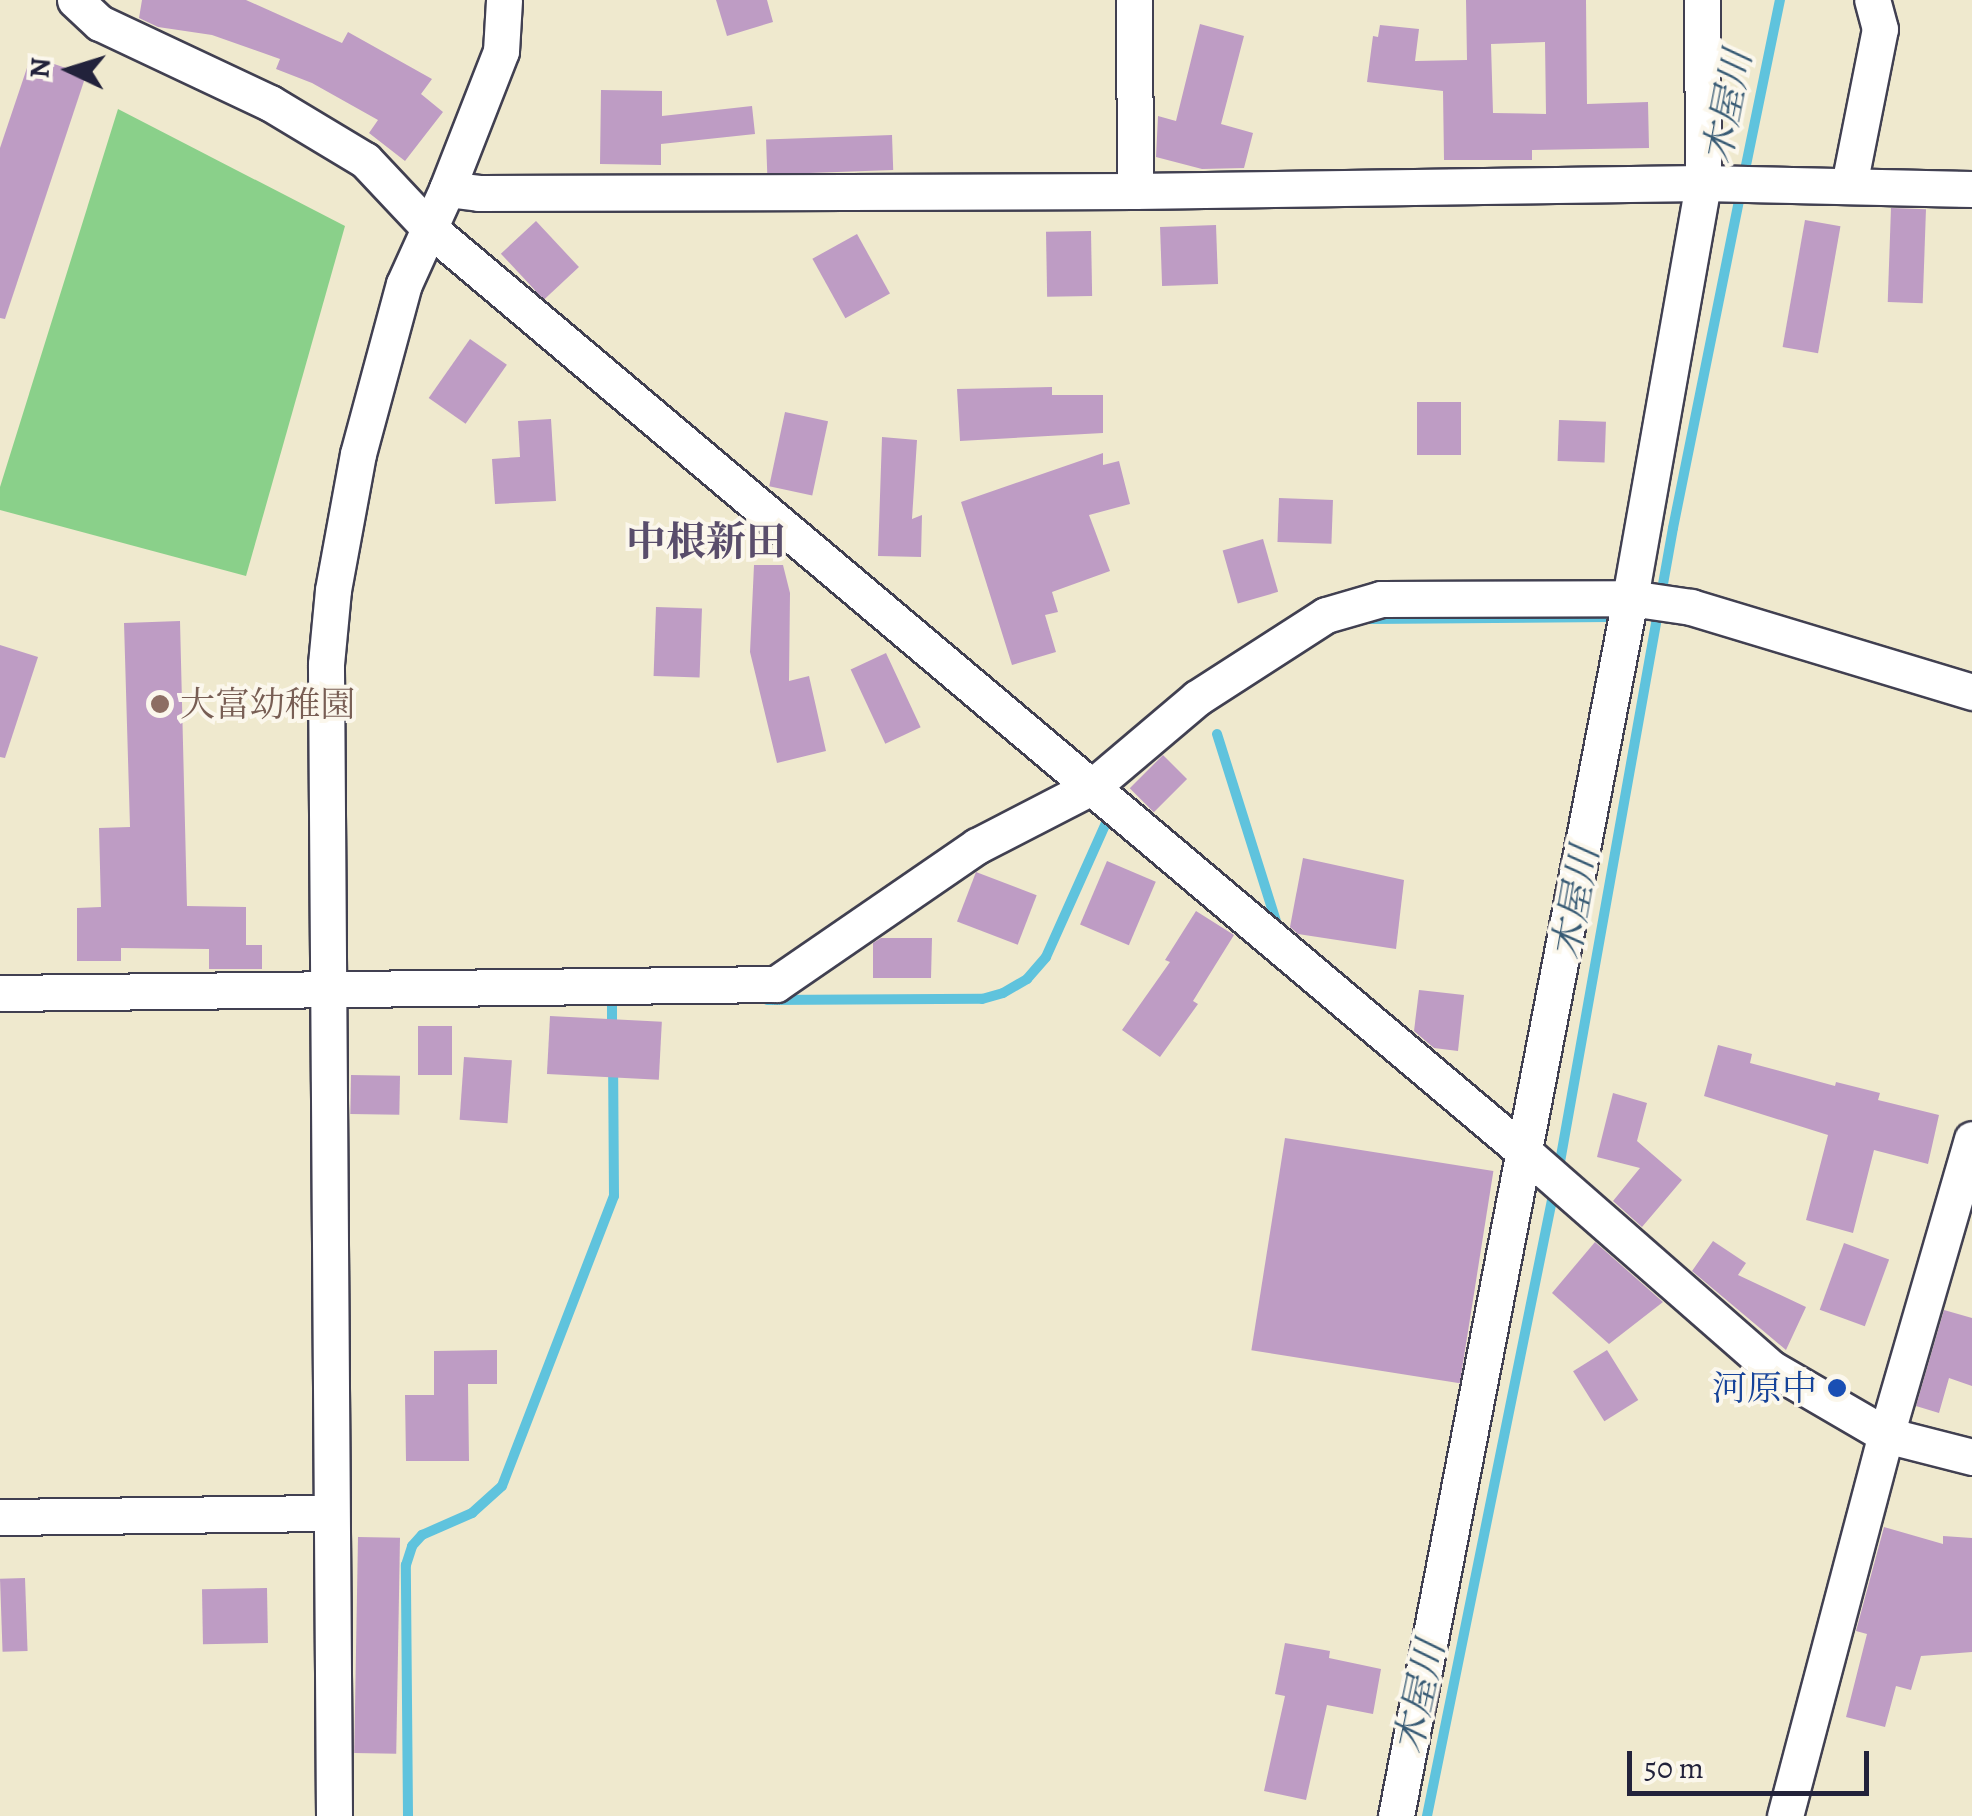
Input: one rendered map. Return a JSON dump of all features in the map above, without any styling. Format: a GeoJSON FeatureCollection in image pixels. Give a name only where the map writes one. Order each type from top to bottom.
{"type":"FeatureCollection","features":[{"type":"Feature","properties":{"kind":"street"},"geometry":{"type":"LineString","coordinates":[[75,0],[100,24],[270,103],[365,160],[430,229],[1523,1151],[1582,1207],[1771,1368],[1886,1436],[1972,1457]]}},
{"type":"Feature","properties":{"kind":"street"},"geometry":{"type":"LineString","coordinates":[[334,1816],[326,664],[333,590],[363,435],[404,284],[447,189],[500,50],[504,0]]}},
{"type":"Feature","properties":{"kind":"street"},"geometry":{"type":"LineString","coordinates":[[1134,0],[1135,192]]}},
{"type":"Feature","properties":{"kind":"street"},"geometry":{"type":"LineString","coordinates":[[1396,1816],[1630,598],[1703,183],[1702,0]]}},
{"type":"Feature","properties":{"kind":"street"},"geometry":{"type":"LineString","coordinates":[[1849,185],[1880,29],[1872,0]]}},
{"type":"Feature","properties":{"kind":"street"},"geometry":{"type":"LineString","coordinates":[[447,189],[479,193],[1135,192],[1703,183],[1972,189]]}},
{"type":"Feature","properties":{"kind":"street"},"geometry":{"type":"LineString","coordinates":[[0,994],[776,984],[977,846],[1092,786],[1198,698],[1326,615],[1381,599],[1630,598],[1692,606],[1972,692]]}},
{"type":"Feature","properties":{"kind":"street"},"geometry":{"type":"LineString","coordinates":[[1786,1816],[1886,1436],[1972,1138]]}},
{"type":"Feature","properties":{"kind":"street"},"geometry":{"type":"LineString","coordinates":[[0,1517],[331,1512]]}},
{"type":"Feature","properties":{"kind":"green space"},"geometry":{"type":"Polygon","coordinates":[[[118,109],[345,226],[246,576],[0,510],[0,487],[118,109]]]}},
{"type":"Feature","properties":{"kind":"building"},"geometry":{"type":"Polygon","coordinates":[[[142,0],[246,0],[342,43],[348,32],[432,79],[421,94],[443,112],[405,161],[369,133],[378,120],[312,83],[276,69],[280,59],[212,35],[158,27],[139,18],[142,0]]]}},
{"type":"Feature","properties":{"kind":"building"},"geometry":{"type":"Polygon","coordinates":[[[716,0],[767,0],[773,22],[727,36],[716,0]]]}},
{"type":"Feature","properties":{"kind":"building"},"geometry":{"type":"Polygon","coordinates":[[[1466,0],[1586,0],[1587,104],[1648,102],[1649,148],[1532,150],[1532,160],[1444,160],[1443,91],[1367,82],[1373,36],[1378,37],[1380,25],[1419,29],[1415,61],[1467,60],[1466,0]],[[1545,42],[1491,44],[1493,113],[1546,114],[1545,42]]]}},
{"type":"Feature","properties":{"kind":"building"},"geometry":{"type":"Polygon","coordinates":[[[1200,24],[1244,36],[1221,124],[1253,133],[1244,168],[1202,169],[1156,157],[1158,116],[1176,121],[1200,24]]]}},
{"type":"Feature","properties":{"kind":"building"},"geometry":{"type":"Polygon","coordinates":[[[31,56],[86,75],[5,319],[0,318],[0,148],[31,56]]]}},
{"type":"Feature","properties":{"kind":"building"},"geometry":{"type":"Polygon","coordinates":[[[601,90],[662,91],[662,116],[752,106],[755,134],[661,144],[661,165],[600,164],[601,90]]]}},
{"type":"Feature","properties":{"kind":"building"},"geometry":{"type":"Polygon","coordinates":[[[892,135],[893,170],[767,174],[766,139],[892,135]]]}},
{"type":"Feature","properties":{"kind":"building"},"geometry":{"type":"Polygon","coordinates":[[[1891,208],[1926,209],[1923,303],[1888,302],[1891,208]]]}},
{"type":"Feature","properties":{"kind":"building"},"geometry":{"type":"Polygon","coordinates":[[[1805,220],[1840,226],[1818,353],[1783,347],[1805,220]]]}},
{"type":"Feature","properties":{"kind":"building"},"geometry":{"type":"Polygon","coordinates":[[[536,221],[579,267],[544,300],[501,254],[536,221]]]}},
{"type":"Feature","properties":{"kind":"building"},"geometry":{"type":"Polygon","coordinates":[[[1216,225],[1218,284],[1162,286],[1160,227],[1216,225]]]}},
{"type":"Feature","properties":{"kind":"building"},"geometry":{"type":"Polygon","coordinates":[[[1091,231],[1092,296],[1047,297],[1046,232],[1091,231]]]}},
{"type":"Feature","properties":{"kind":"building"},"geometry":{"type":"Polygon","coordinates":[[[857,234],[890,293],[845,318],[812,259],[857,234]]]}},
{"type":"Feature","properties":{"kind":"building"},"geometry":{"type":"Polygon","coordinates":[[[470,339],[507,365],[466,424],[429,398],[470,339]]]}},
{"type":"Feature","properties":{"kind":"building"},"geometry":{"type":"Polygon","coordinates":[[[1052,387],[1052,395],[1103,395],[1103,433],[960,441],[957,389],[1052,387]]]}},
{"type":"Feature","properties":{"kind":"building"},"geometry":{"type":"Polygon","coordinates":[[[1417,402],[1461,402],[1461,455],[1417,455],[1417,402]]]}},
{"type":"Feature","properties":{"kind":"building"},"geometry":{"type":"Polygon","coordinates":[[[785,412],[828,421],[812,495],[769,486],[785,412]]]}},
{"type":"Feature","properties":{"kind":"building"},"geometry":{"type":"Polygon","coordinates":[[[551,419],[556,501],[495,504],[492,459],[520,457],[518,421],[551,419]]]}},
{"type":"Feature","properties":{"kind":"building"},"geometry":{"type":"Polygon","coordinates":[[[1559,420],[1606,422],[1605,463],[1558,461],[1559,420]]]}},
{"type":"Feature","properties":{"kind":"building"},"geometry":{"type":"Polygon","coordinates":[[[882,437],[917,440],[912,519],[922,515],[921,557],[878,556],[882,437]]]}},
{"type":"Feature","properties":{"kind":"building"},"geometry":{"type":"Polygon","coordinates":[[[1103,453],[1103,465],[1119,461],[1130,504],[1089,515],[1110,571],[1052,592],[1058,612],[1045,615],[1056,652],[1012,665],[961,502],[1103,453]]]}},
{"type":"Feature","properties":{"kind":"building"},"geometry":{"type":"Polygon","coordinates":[[[1279,498],[1333,500],[1331,544],[1277,542],[1279,498]]]}},
{"type":"Feature","properties":{"kind":"building"},"geometry":{"type":"Polygon","coordinates":[[[1263,539],[1278,592],[1238,603],[1223,551],[1263,539]]]}},
{"type":"Feature","properties":{"kind":"building"},"geometry":{"type":"Polygon","coordinates":[[[754,565],[783,565],[790,593],[789,681],[809,676],[826,751],[777,763],[750,652],[754,565]]]}},
{"type":"Feature","properties":{"kind":"building"},"geometry":{"type":"Polygon","coordinates":[[[656,607],[702,609],[700,678],[654,676],[656,607]]]}},
{"type":"Feature","properties":{"kind":"building"},"geometry":{"type":"Polygon","coordinates":[[[180,621],[187,906],[246,907],[246,945],[262,945],[262,969],[209,969],[209,949],[121,948],[121,961],[77,961],[77,908],[101,907],[99,828],[130,827],[124,623],[180,621]]]}},
{"type":"Feature","properties":{"kind":"building"},"geometry":{"type":"Polygon","coordinates":[[[0,645],[38,657],[5,758],[0,757],[0,645]]]}},
{"type":"Feature","properties":{"kind":"building"},"geometry":{"type":"Polygon","coordinates":[[[886,653],[921,727],[885,744],[851,669],[886,653]]]}},
{"type":"Feature","properties":{"kind":"building"},"geometry":{"type":"Polygon","coordinates":[[[1163,755],[1187,779],[1154,812],[1130,788],[1163,755]]]}},
{"type":"Feature","properties":{"kind":"building"},"geometry":{"type":"Polygon","coordinates":[[[1303,858],[1404,880],[1396,949],[1298,934],[1290,927],[1303,858]]]}},
{"type":"Feature","properties":{"kind":"building"},"geometry":{"type":"Polygon","coordinates":[[[1107,861],[1156,882],[1129,945],[1080,925],[1107,861]]]}},
{"type":"Feature","properties":{"kind":"building"},"geometry":{"type":"Polygon","coordinates":[[[976,872],[1037,895],[1018,945],[957,921],[976,872]]]}},
{"type":"Feature","properties":{"kind":"building"},"geometry":{"type":"Polygon","coordinates":[[[1196,911],[1234,935],[1193,1001],[1198,1004],[1160,1057],[1122,1030],[1170,962],[1165,960],[1196,911]]]}},
{"type":"Feature","properties":{"kind":"building"},"geometry":{"type":"Polygon","coordinates":[[[881,938],[932,938],[931,978],[873,978],[873,943],[881,938]]]}},
{"type":"Feature","properties":{"kind":"building"},"geometry":{"type":"Polygon","coordinates":[[[1419,990],[1464,995],[1458,1051],[1434,1048],[1414,1031],[1419,990]]]}},
{"type":"Feature","properties":{"kind":"building"},"geometry":{"type":"Polygon","coordinates":[[[550,1016],[662,1022],[659,1080],[547,1074],[550,1016]]]}},
{"type":"Feature","properties":{"kind":"building"},"geometry":{"type":"Polygon","coordinates":[[[418,1026],[452,1026],[452,1075],[418,1075],[418,1026]]]}},
{"type":"Feature","properties":{"kind":"building"},"geometry":{"type":"Polygon","coordinates":[[[1718,1045],[1752,1054],[1750,1063],[1835,1086],[1836,1082],[1880,1093],[1878,1100],[1939,1115],[1928,1164],[1874,1150],[1853,1233],[1806,1220],[1828,1135],[1704,1096],[1718,1045]]]}},
{"type":"Feature","properties":{"kind":"building"},"geometry":{"type":"Polygon","coordinates":[[[464,1057],[512,1060],[507,1123],[460,1120],[464,1057]]]}},
{"type":"Feature","properties":{"kind":"building"},"geometry":{"type":"Polygon","coordinates":[[[351,1075],[400,1076],[399,1115],[350,1114],[351,1075]]]}},
{"type":"Feature","properties":{"kind":"building"},"geometry":{"type":"Polygon","coordinates":[[[1613,1093],[1647,1103],[1637,1141],[1682,1180],[1642,1227],[1613,1201],[1640,1168],[1597,1157],[1613,1093]]]}},
{"type":"Feature","properties":{"kind":"building"},"geometry":{"type":"Polygon","coordinates":[[[1285,1138],[1493,1171],[1460,1383],[1251,1350],[1285,1138]]]}},
{"type":"Feature","properties":{"kind":"building"},"geometry":{"type":"Polygon","coordinates":[[[1713,1241],[1746,1263],[1738,1275],[1806,1307],[1786,1350],[1692,1271],[1713,1241]]]}},
{"type":"Feature","properties":{"kind":"building"},"geometry":{"type":"Polygon","coordinates":[[[1595,1242],[1663,1302],[1609,1344],[1552,1293],[1595,1242]]]}},
{"type":"Feature","properties":{"kind":"building"},"geometry":{"type":"Polygon","coordinates":[[[1844,1243],[1889,1259],[1865,1326],[1820,1310],[1844,1243]]]}},
{"type":"Feature","properties":{"kind":"building"},"geometry":{"type":"Polygon","coordinates":[[[1944,1310],[1972,1318],[1972,1386],[1949,1378],[1939,1413],[1916,1406],[1944,1310]]]}},
{"type":"Feature","properties":{"kind":"building"},"geometry":{"type":"Polygon","coordinates":[[[497,1350],[497,1384],[468,1384],[469,1461],[406,1461],[405,1395],[434,1395],[434,1351],[497,1350]]]}},
{"type":"Feature","properties":{"kind":"building"},"geometry":{"type":"Polygon","coordinates":[[[1607,1350],[1638,1400],[1604,1421],[1573,1371],[1607,1350]]]}},
{"type":"Feature","properties":{"kind":"building"},"geometry":{"type":"Polygon","coordinates":[[[1884,1527],[1943,1544],[1943,1536],[1972,1538],[1972,1652],[1921,1656],[1911,1690],[1896,1686],[1885,1727],[1846,1717],[1867,1634],[1856,1631],[1884,1527]]]}},
{"type":"Feature","properties":{"kind":"building"},"geometry":{"type":"Polygon","coordinates":[[[358,1537],[400,1538],[396,1754],[354,1753],[358,1537]]]}},
{"type":"Feature","properties":{"kind":"building"},"geometry":{"type":"Polygon","coordinates":[[[25,1578],[28,1651],[3,1652],[0,1579],[25,1578]]]}},
{"type":"Feature","properties":{"kind":"building"},"geometry":{"type":"Polygon","coordinates":[[[267,1588],[268,1643],[203,1644],[202,1589],[267,1588]]]}},
{"type":"Feature","properties":{"kind":"building"},"geometry":{"type":"Polygon","coordinates":[[[1285,1643],[1330,1651],[1329,1658],[1381,1669],[1373,1714],[1327,1705],[1306,1800],[1264,1791],[1285,1696],[1275,1694],[1285,1643]]]}},
{"type":"Feature","properties":{"kind":"waterway","name":"木屋川"},"geometry":{"type":"LineString","coordinates":[[1744,175],[1780,0]]}},
{"type":"Feature","properties":{"kind":"waterway","name":"木屋川"},"geometry":{"type":"LineString","coordinates":[[1558,1173],[1673,528],[1741,192]]}},
{"type":"Feature","properties":{"kind":"waterway"},"geometry":{"type":"LineString","coordinates":[[1370,619],[1608,617]]}},
{"type":"Feature","properties":{"kind":"waterway"},"geometry":{"type":"LineString","coordinates":[[1217,734],[1276,921]]}},
{"type":"Feature","properties":{"kind":"waterway"},"geometry":{"type":"LineString","coordinates":[[767,1000],[982,999],[1003,993],[1027,979],[1046,957],[1109,816]]}},
{"type":"Feature","properties":{"kind":"waterway"},"geometry":{"type":"LineString","coordinates":[[612,1002],[612,1032]]}},
{"type":"Feature","properties":{"kind":"waterway"},"geometry":{"type":"LineString","coordinates":[[408,1816],[406,1565],[412,1546],[422,1535],[472,1513],[502,1486],[614,1196],[613,1064]]}},
{"type":"Feature","properties":{"kind":"waterway","name":"木屋川"},"geometry":{"type":"LineString","coordinates":[[1427,1816],[1554,1190]]}},
{"type":"Feature","properties":{"kind":"place","name":"大富幼稚園"},"geometry":{"type":"Point","coordinates":[160,704]}},
{"type":"Feature","properties":{"kind":"place","name":"河原中"},"geometry":{"type":"Point","coordinates":[1837,1388]}},
{"type":"Feature","properties":{"kind":"district","name":"中根新田"},"geometry":{"type":"Point","coordinates":[706,542]}}]}
